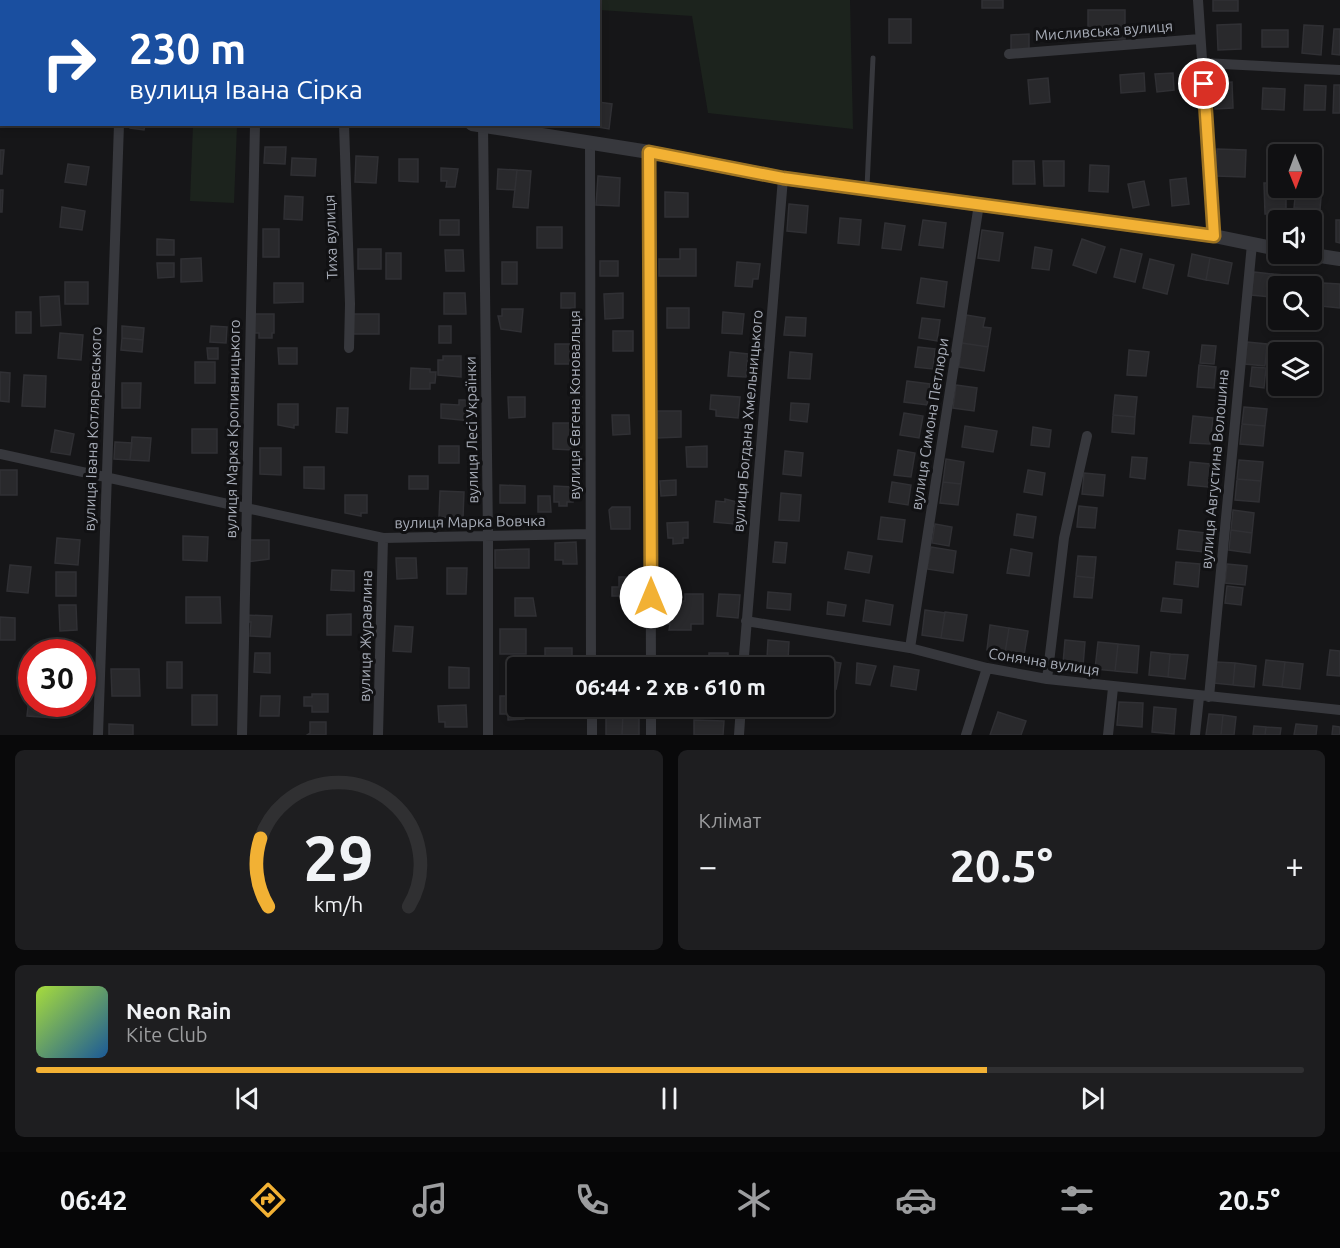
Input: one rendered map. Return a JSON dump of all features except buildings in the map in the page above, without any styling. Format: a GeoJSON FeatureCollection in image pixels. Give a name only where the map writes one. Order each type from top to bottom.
{"type":"FeatureCollection","features":[{"type":"Feature","properties":{"kind":"street"},"geometry":{"type":"LineString","coordinates":[[1198,0],[1214,236]]}},
{"type":"Feature","properties":{"kind":"street","name":"Мисливська вулиця"},"geometry":{"type":"LineString","coordinates":[[1009,54],[1200,39]]}},
{"type":"Feature","properties":{"kind":"street"},"geometry":{"type":"LineString","coordinates":[[1203,63],[1340,70]]}},
{"type":"Feature","properties":{"kind":"street","name":"вулиця Івана Котляревського"},"geometry":{"type":"LineString","coordinates":[[98,735],[118,126]]}},
{"type":"Feature","properties":{"kind":"street","name":"вулиця Марка Кропивницького"},"geometry":{"type":"LineString","coordinates":[[242,735],[255,126]]}},
{"type":"Feature","properties":{"kind":"street","name":"Тиха вулиця"},"geometry":{"type":"LineString","coordinates":[[344,126],[350,304],[349,348]]}},
{"type":"Feature","properties":{"kind":"street","name":"вулиця Лесі Українки"},"geometry":{"type":"LineString","coordinates":[[477,126],[488,537],[488,735]]}},
{"type":"Feature","properties":{"kind":"street"},"geometry":{"type":"LineString","coordinates":[[483,126],[649,152],[783,178],[1214,236],[1268,247]]}},
{"type":"Feature","properties":{"kind":"street","name":"вулиця Євгена Коновальця"},"geometry":{"type":"LineString","coordinates":[[590,143],[591,657]]}},
{"type":"Feature","properties":{"kind":"street"},"geometry":{"type":"LineString","coordinates":[[649,152],[651,657]]}},
{"type":"Feature","properties":{"kind":"street","name":"вулиця Богдана Хмельницького"},"geometry":{"type":"LineString","coordinates":[[744,657],[783,178]]}},
{"type":"Feature","properties":{"kind":"street","name":"вулиця Симона Петлюри"},"geometry":{"type":"LineString","coordinates":[[910,648],[979,204]]}},
{"type":"Feature","properties":{"kind":"street","name":"вулиця Августина Волошина"},"geometry":{"type":"LineString","coordinates":[[1195,735],[1204,697],[1252,244]]}},
{"type":"Feature","properties":{"kind":"street"},"geometry":{"type":"LineString","coordinates":[[1322,256],[1340,259]]}},
{"type":"Feature","properties":{"kind":"street"},"geometry":{"type":"LineString","coordinates":[[1047,679],[1064,538],[1087,436]]}},
{"type":"Feature","properties":{"kind":"street","name":"вулиця Марка Вовчка"},"geometry":{"type":"LineString","coordinates":[[0,454],[383,538],[590,534]]}},
{"type":"Feature","properties":{"kind":"street","name":"вулиця Журавлина"},"geometry":{"type":"LineString","coordinates":[[378,735],[383,538]]}},
{"type":"Feature","properties":{"kind":"street","name":"Сонячна вулиця"},"geometry":{"type":"LineString","coordinates":[[746,621],[910,648],[987,668],[1047,679],[1113,688],[1340,710]]}},
{"type":"Feature","properties":{"kind":"street"},"geometry":{"type":"LineString","coordinates":[[966,735],[987,668]]}},
{"type":"Feature","properties":{"kind":"street"},"geometry":{"type":"LineString","coordinates":[[1108,735],[1113,688]]}},
{"type":"Feature","properties":{"kind":"street"},"geometry":{"type":"LineString","coordinates":[[592,717],[592,735]]}},
{"type":"Feature","properties":{"kind":"street"},"geometry":{"type":"LineString","coordinates":[[651,717],[651,735]]}},
{"type":"Feature","properties":{"kind":"street"},"geometry":{"type":"LineString","coordinates":[[739,735],[740,717]]}},
{"type":"Feature","properties":{"kind":"lane"},"geometry":{"type":"LineString","coordinates":[[866,189],[873,58]]}},
{"type":"Feature","properties":{"kind":"shaded area"},"geometry":{"type":"Polygon","coordinates":[[[600,0],[850,0],[853,129],[708,113],[692,16],[600,10],[600,0]]]}},
{"type":"Feature","properties":{"kind":"shaded area"},"geometry":{"type":"Polygon","coordinates":[[[193,126],[237,126],[234,203],[190,201],[193,126]]]}},
{"type":"Feature","properties":{"kind":"route"},"geometry":{"type":"LineString","coordinates":[[651,597],[649,152],[783,178],[1214,236],[1204,84]]}}]}
